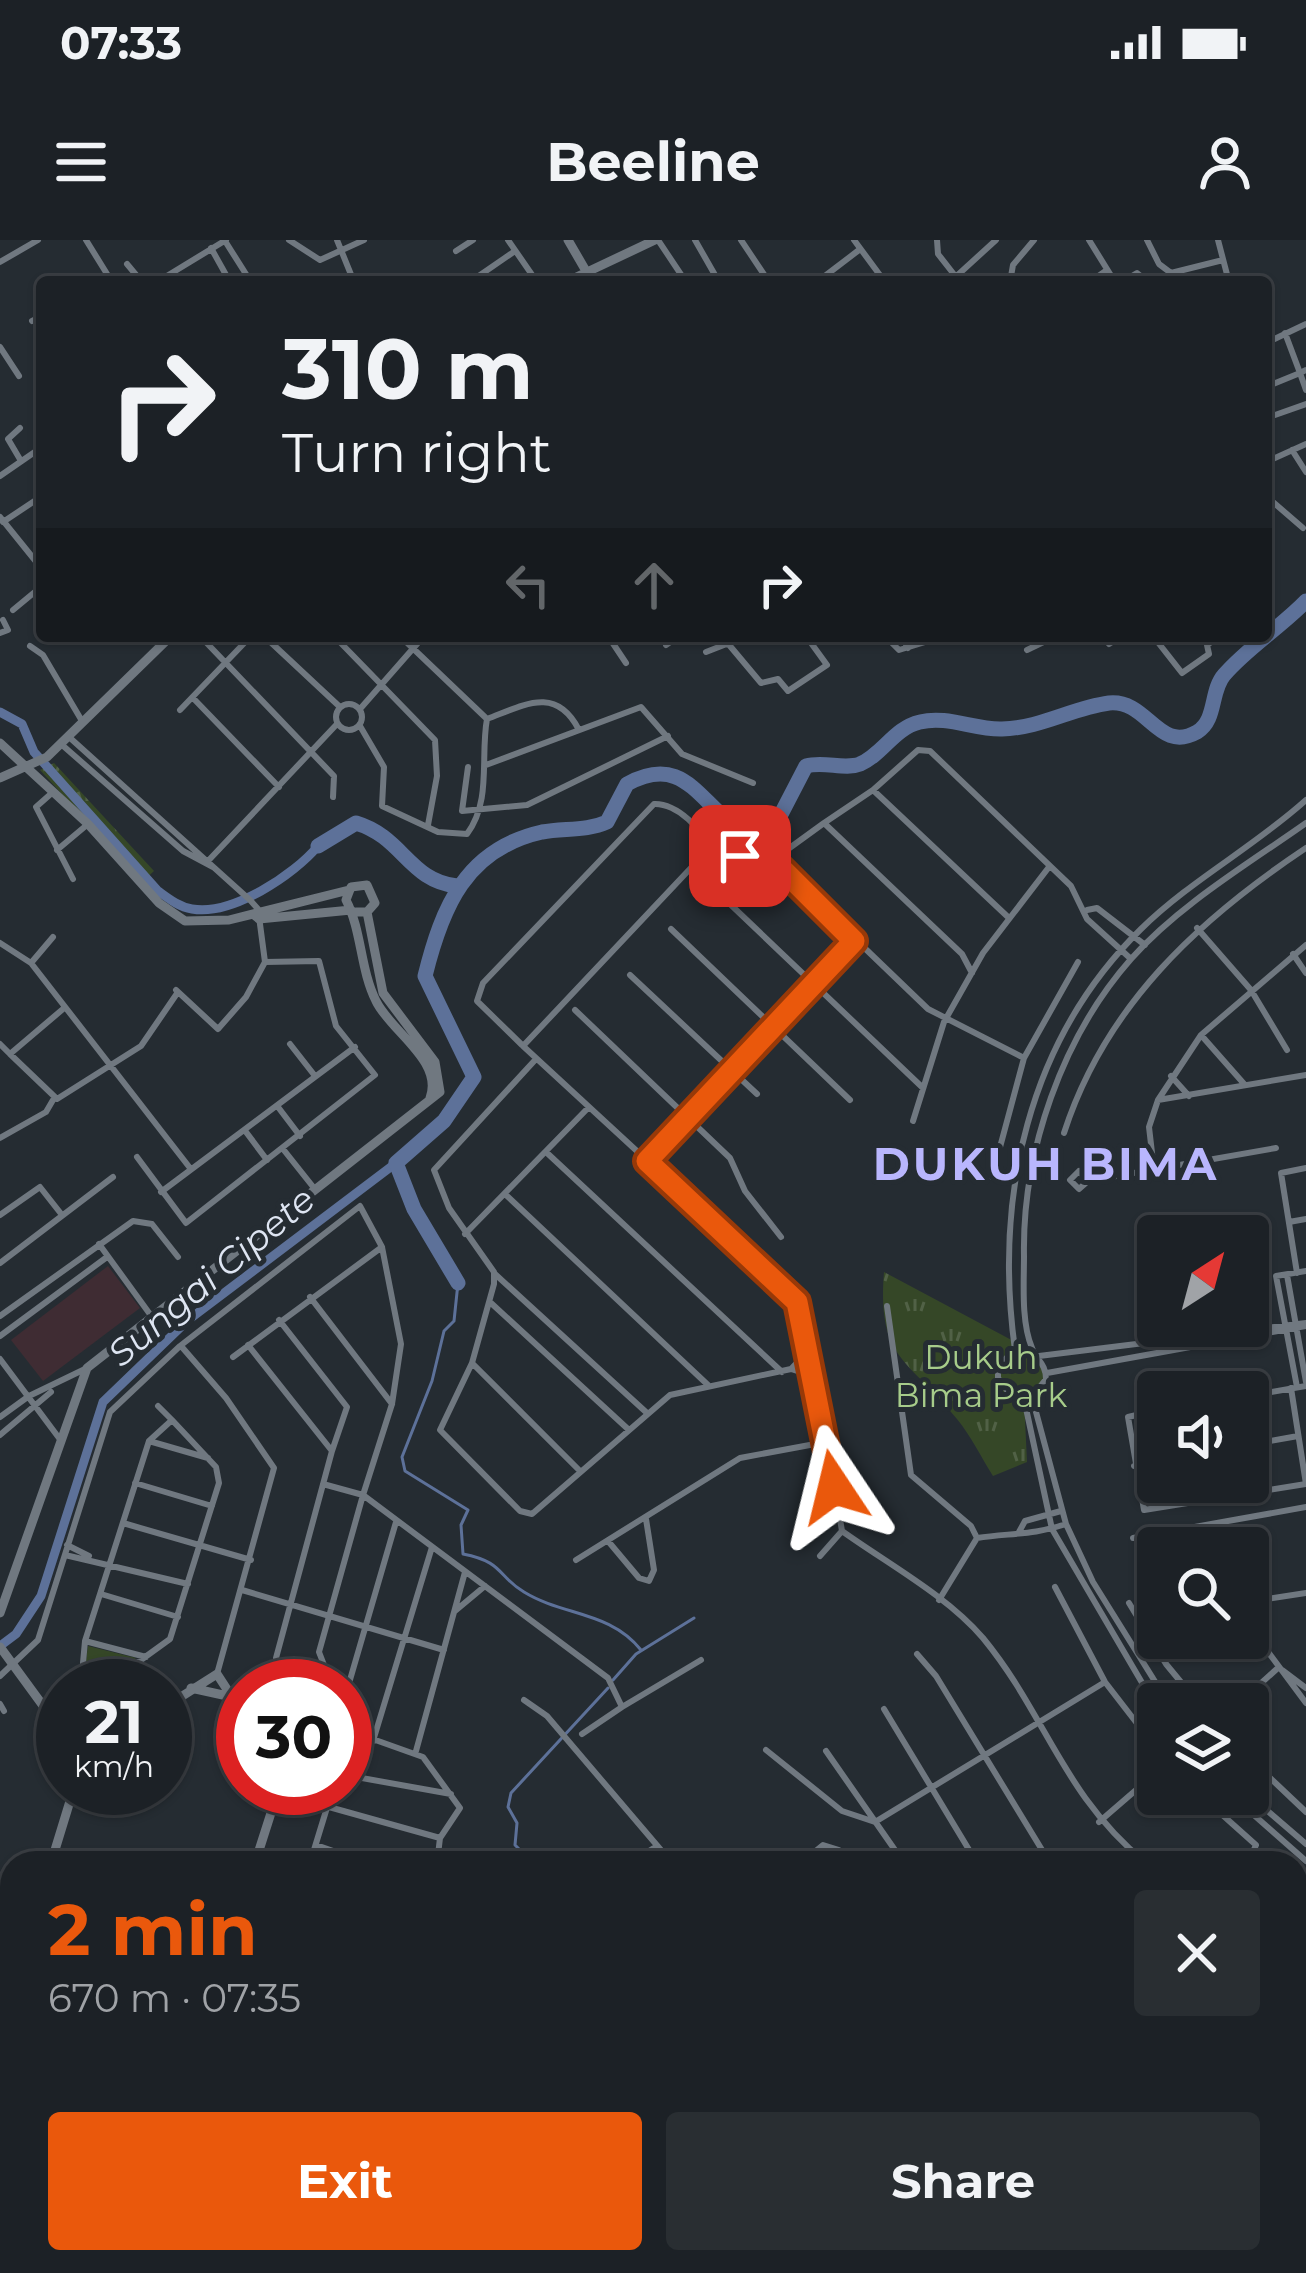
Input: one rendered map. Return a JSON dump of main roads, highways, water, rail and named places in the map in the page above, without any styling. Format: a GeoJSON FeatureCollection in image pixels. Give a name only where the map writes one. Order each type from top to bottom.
{"type":"FeatureCollection","features":[{"type":"Feature","properties":{"kind":"main road"},"geometry":{"type":"LineString","coordinates":[[568,240],[582,276],[657,240]]}},
{"type":"Feature","properties":{"kind":"main road"},"geometry":{"type":"LineString","coordinates":[[0,778],[47,757],[165,642]]}},
{"type":"Feature","properties":{"kind":"main road"},"geometry":{"type":"LineString","coordinates":[[0,743],[30,766],[178,917],[202,923],[359,884],[371,887],[375,903],[358,911],[255,910]]}},
{"type":"Feature","properties":{"kind":"main road"},"geometry":{"type":"LineString","coordinates":[[0,1613],[87,1368],[424,1107],[434,1091],[432,1078],[376,1002],[358,911],[349,890]]}},
{"type":"Feature","properties":{"kind":"main road"},"geometry":{"type":"LineString","coordinates":[[0,1647],[36,1695]]}},
{"type":"Feature","properties":{"kind":"main road"},"geometry":{"type":"LineString","coordinates":[[55,1851],[66,1815]]}},
{"type":"Feature","properties":{"kind":"main road"},"geometry":{"type":"LineString","coordinates":[[259,1851],[270,1815]]}},
{"type":"Feature","properties":{"kind":"waterway"},"geometry":{"type":"LineString","coordinates":[[1272,632],[1306,601]]}},
{"type":"Feature","properties":{"kind":"waterway"},"geometry":{"type":"LineString","coordinates":[[458,1283],[414,1209],[396,1163],[444,1121],[474,1077],[425,976],[449,905],[461,884],[494,852],[542,832],[607,822],[627,784],[648,775],[680,779],[751,836],[778,820],[806,766],[860,764],[920,722],[1016,728],[1109,703],[1134,709],[1162,731],[1184,737],[1203,727],[1224,675],[1260,642]]}},
{"type":"Feature","properties":{"kind":"waterway"},"geometry":{"type":"LineString","coordinates":[[0,712],[22,724],[34,752],[158,891],[183,906],[208,909],[243,900],[278,881],[318,846]]}},
{"type":"Feature","properties":{"kind":"waterway"},"geometry":{"type":"LineString","coordinates":[[318,846],[356,823],[385,838],[428,876],[457,886]]}},
{"type":"Feature","properties":{"kind":"waterway","name":"Sungai Cipete"},"geometry":{"type":"LineString","coordinates":[[0,1646],[16,1634],[41,1596],[103,1402],[187,1321],[396,1163]]}},
{"type":"Feature","properties":{"kind":"waterway"},"geometry":{"type":"LineString","coordinates":[[458,1283],[454,1321],[444,1331],[432,1381],[402,1457],[405,1471],[468,1510],[461,1525],[463,1554],[493,1565],[539,1600],[615,1628],[641,1650]]}},
{"type":"Feature","properties":{"kind":"waterway"},"geometry":{"type":"LineString","coordinates":[[613,1680],[636,1654],[694,1618]]}},
{"type":"Feature","properties":{"kind":"waterway"},"geometry":{"type":"LineString","coordinates":[[521,1851],[515,1845],[517,1823],[508,1807],[511,1793],[608,1688]]}},
{"type":"Feature","properties":{"kind":"district","name":"DUKUH BIMA"},"geometry":{"type":"Point","coordinates":[1046,1163]}},
{"type":"Feature","properties":{"kind":"park label","name":"Dukuh Bima Park"},"geometry":{"type":"Point","coordinates":[981,1376]}}]}
